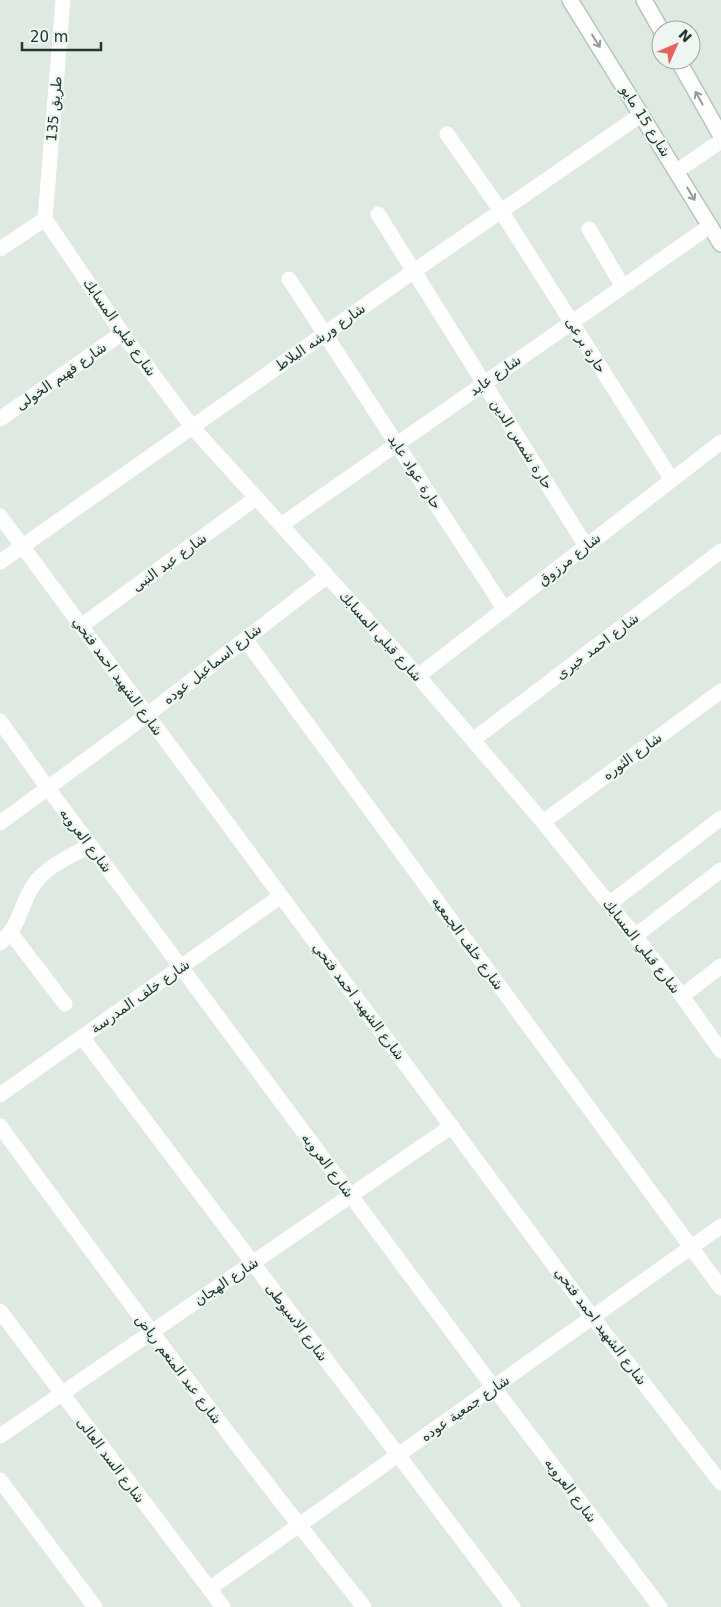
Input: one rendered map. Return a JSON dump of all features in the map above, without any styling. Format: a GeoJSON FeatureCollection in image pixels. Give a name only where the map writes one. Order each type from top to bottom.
{"type":"FeatureCollection","features":[{"type":"Feature","properties":{"kind":"street","name":"طريق 135"},"geometry":{"type":"LineString","coordinates":[[44,219],[62,0]]}},
{"type":"Feature","properties":{"kind":"street","name":"شارع 15 مايو"},"geometry":{"type":"LineString","coordinates":[[570,0],[721,244]]}},
{"type":"Feature","properties":{"kind":"street"},"geometry":{"type":"LineString","coordinates":[[644,0],[655,20]]}},
{"type":"Feature","properties":{"kind":"street"},"geometry":{"type":"LineString","coordinates":[[684,70],[721,136]]}},
{"type":"Feature","properties":{"kind":"street","name":"شارع ورشه البلاط"},"geometry":{"type":"LineString","coordinates":[[0,562],[414,271],[642,114]]}},
{"type":"Feature","properties":{"kind":"street","name":"حارة برعى"},"geometry":{"type":"LineString","coordinates":[[447,134],[501,211],[672,480]]}},
{"type":"Feature","properties":{"kind":"street"},"geometry":{"type":"LineString","coordinates":[[677,172],[721,141]]}},
{"type":"Feature","properties":{"kind":"street","name":"حارة شمس الدين"},"geometry":{"type":"LineString","coordinates":[[378,214],[586,546]]}},
{"type":"Feature","properties":{"kind":"street"},"geometry":{"type":"LineString","coordinates":[[4,242],[44,219]]}},
{"type":"Feature","properties":{"kind":"street","name":"شارع قبلي المسابك"},"geometry":{"type":"LineString","coordinates":[[44,219],[122,333],[193,428],[418,676],[543,822],[682,996],[721,1051]]}},
{"type":"Feature","properties":{"kind":"street","name":"شارع عايد"},"geometry":{"type":"LineString","coordinates":[[281,525],[710,226]]}},
{"type":"Feature","properties":{"kind":"street"},"geometry":{"type":"LineString","coordinates":[[589,229],[623,287]]}},
{"type":"Feature","properties":{"kind":"street","name":"حارة عواد عايد"},"geometry":{"type":"LineString","coordinates":[[289,278],[504,610]]}},
{"type":"Feature","properties":{"kind":"street","name":"شارع فهيم الخولى"},"geometry":{"type":"LineString","coordinates":[[0,420],[122,333]]}},
{"type":"Feature","properties":{"kind":"street","name":"شارع مرزوق"},"geometry":{"type":"LineString","coordinates":[[418,676],[721,442]]}},
{"type":"Feature","properties":{"kind":"street","name":"شارع عبد النبى"},"geometry":{"type":"LineString","coordinates":[[81,626],[256,498]]}},
{"type":"Feature","properties":{"kind":"street","name":"شارع الشهيد احمد فتحي"},"geometry":{"type":"LineString","coordinates":[[0,516],[593,1318],[721,1483]]}},
{"type":"Feature","properties":{"kind":"street","name":"شارع احمد خيرى"},"geometry":{"type":"LineString","coordinates":[[472,740],[721,552]]}},
{"type":"Feature","properties":{"kind":"street","name":"شارع اسماعيل عوده"},"geometry":{"type":"LineString","coordinates":[[0,823],[147,715],[327,576]]}},
{"type":"Feature","properties":{"kind":"street","name":"شارع خلف الجمعيه"},"geometry":{"type":"LineString","coordinates":[[245,639],[721,1288]]}},
{"type":"Feature","properties":{"kind":"street","name":"شارع الثوره"},"geometry":{"type":"LineString","coordinates":[[543,822],[721,690]]}},
{"type":"Feature","properties":{"kind":"street","name":"شارع العروبه"},"geometry":{"type":"LineString","coordinates":[[0,721],[350,1196],[660,1607]]}},
{"type":"Feature","properties":{"kind":"street"},"geometry":{"type":"LineString","coordinates":[[609,904],[721,818]]}},
{"type":"Feature","properties":{"kind":"street"},"geometry":{"type":"LineString","coordinates":[[65,1004],[5,938],[19,920],[30,891],[42,875],[90,845]]}},
{"type":"Feature","properties":{"kind":"street"},"geometry":{"type":"LineString","coordinates":[[635,936],[721,870]]}},
{"type":"Feature","properties":{"kind":"street","name":"شارع خلف المدرسة"},"geometry":{"type":"LineString","coordinates":[[0,1096],[281,896]]}},
{"type":"Feature","properties":{"kind":"street"},"geometry":{"type":"LineString","coordinates":[[682,996],[721,966]]}},
{"type":"Feature","properties":{"kind":"street","name":"شارع الاسيوطى"},"geometry":{"type":"LineString","coordinates":[[82,1038],[513,1607]]}},
{"type":"Feature","properties":{"kind":"street","name":"شارع عبد المنعم رياض"},"geometry":{"type":"LineString","coordinates":[[0,1126],[151,1333],[299,1526],[364,1607]]}},
{"type":"Feature","properties":{"kind":"street","name":"شارع الهجان"},"geometry":{"type":"LineString","coordinates":[[0,1436],[452,1126]]}},
{"type":"Feature","properties":{"kind":"street","name":"شارع جمعية عوده"},"geometry":{"type":"LineString","coordinates":[[209,1590],[721,1226]]}},
{"type":"Feature","properties":{"kind":"street","name":"شارع السد العالى"},"geometry":{"type":"LineString","coordinates":[[0,1311],[223,1607]]}},
{"type":"Feature","properties":{"kind":"street"},"geometry":{"type":"LineString","coordinates":[[0,1480],[95,1607]]}}]}
